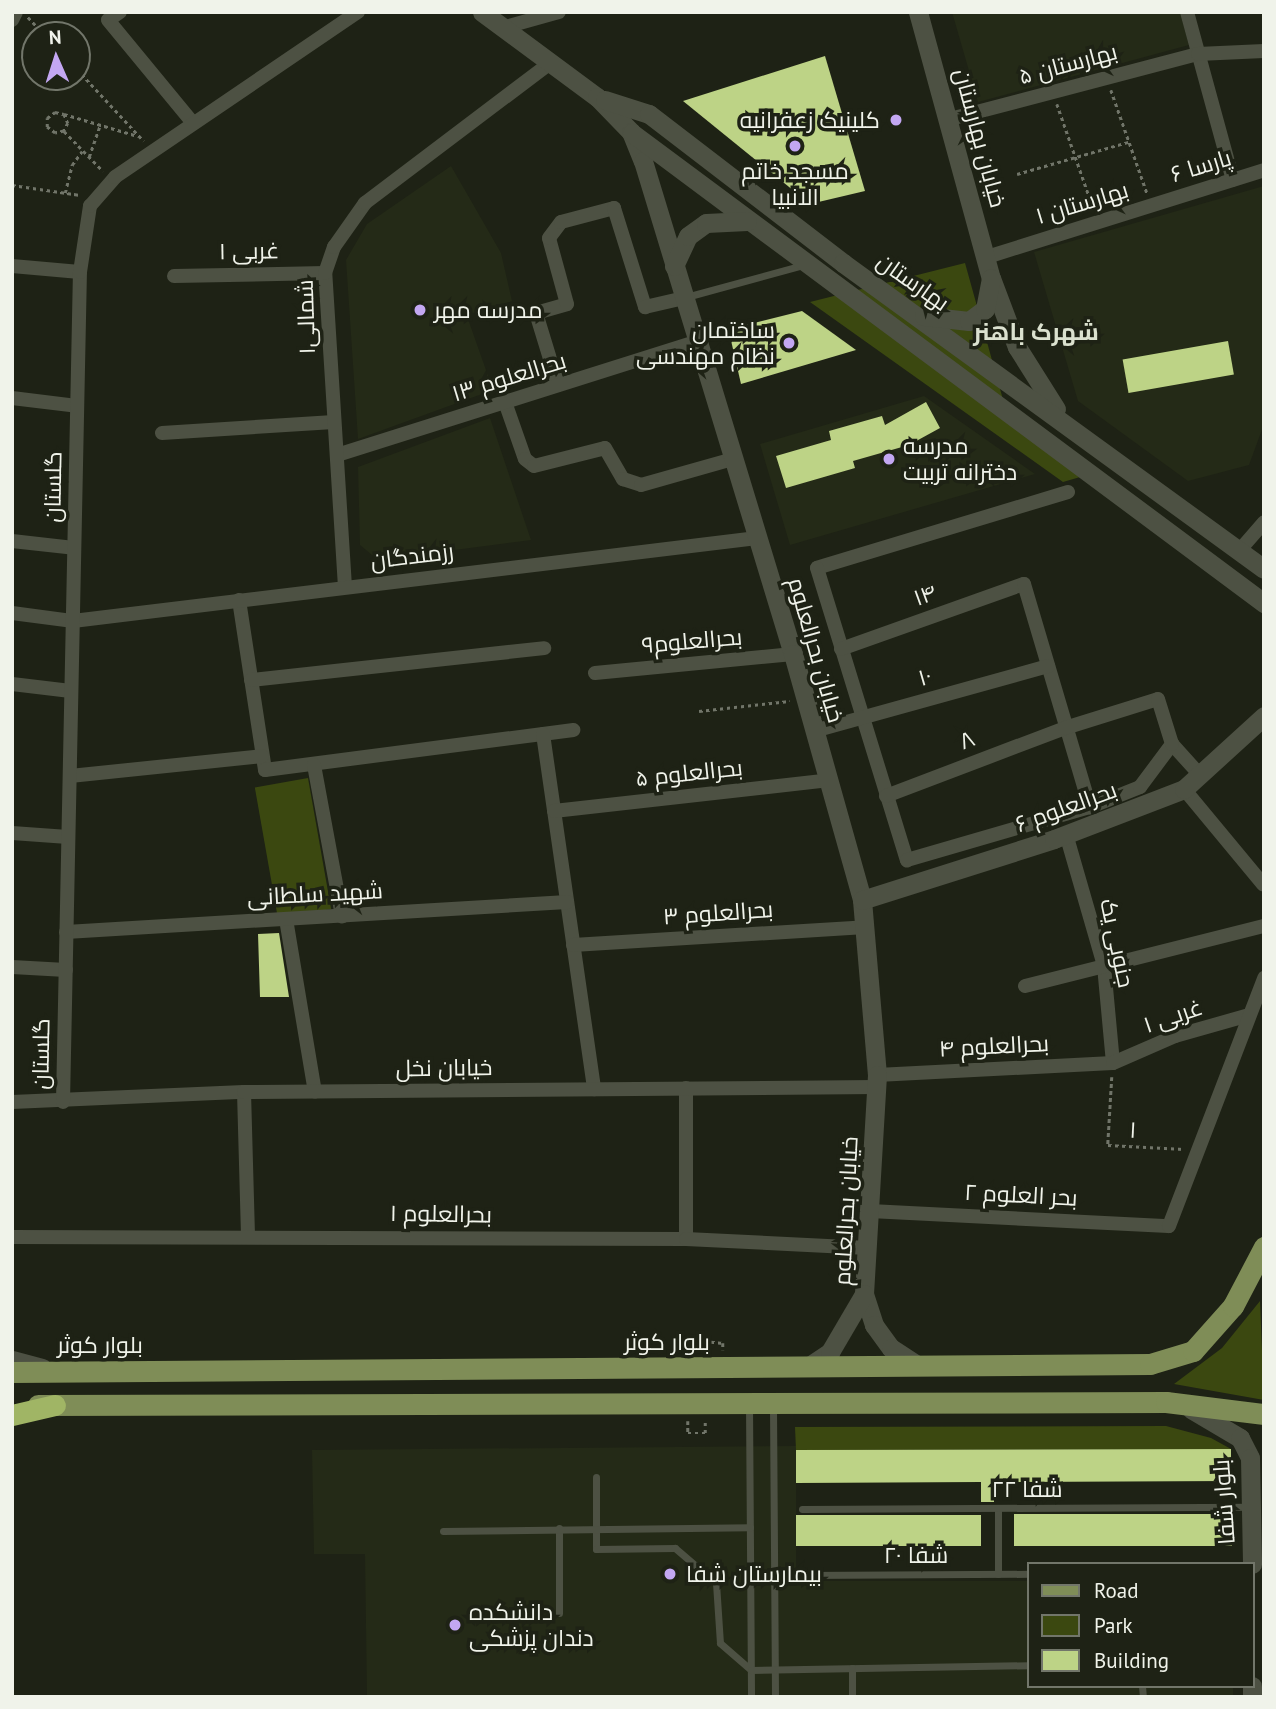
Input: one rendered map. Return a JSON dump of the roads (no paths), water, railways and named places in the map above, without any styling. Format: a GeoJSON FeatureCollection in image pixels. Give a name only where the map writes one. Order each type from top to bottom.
{"type":"FeatureCollection","features":[{"type":"Feature","properties":{"kind":"highway"},"geometry":{"type":"LineString","coordinates":[[12,1415],[55,1405]]}},
{"type":"Feature","properties":{"kind":"main road","name":"بلوار کوثر"},"geometry":{"type":"LineString","coordinates":[[12,1372],[1150,1364],[1193,1351],[1233,1306],[1264,1247]]}},
{"type":"Feature","properties":{"kind":"main road"},"geometry":{"type":"LineString","coordinates":[[12,1405],[1166,1402],[1264,1414]]}},
{"type":"Feature","properties":{"kind":"street"},"geometry":{"type":"LineString","coordinates":[[12,20],[16,12]]}},
{"type":"Feature","properties":{"kind":"street"},"geometry":{"type":"LineString","coordinates":[[120,12],[108,20],[193,123]]}},
{"type":"Feature","properties":{"kind":"street","name":"گلستان"},"geometry":{"type":"LineString","coordinates":[[63,1102],[80,272],[90,206],[112,180],[153,150],[358,12]]}},
{"type":"Feature","properties":{"kind":"street","name":"خیابان بحرالعلوم"},"geometry":{"type":"LineString","coordinates":[[482,12],[597,97],[631,132],[793,654],[862,900],[877,1081],[864,1294],[874,1325],[891,1348],[917,1365]]}},
{"type":"Feature","properties":{"kind":"street"},"geometry":{"type":"LineString","coordinates":[[502,28],[559,12]]}},
{"type":"Feature","properties":{"kind":"street","name":"خیابان بهارستان"},"geometry":{"type":"LineString","coordinates":[[918,12],[950,119],[991,278],[1017,346],[1065,421]]}},
{"type":"Feature","properties":{"kind":"street"},"geometry":{"type":"LineString","coordinates":[[1187,12],[1233,180]]}},
{"type":"Feature","properties":{"kind":"street","name":"بهارستان ۵"},"geometry":{"type":"LineString","coordinates":[[950,119],[1198,54],[1264,51]]}},
{"type":"Feature","properties":{"kind":"street","name":"شمالی۱"},"geometry":{"type":"LineString","coordinates":[[345,587],[325,273],[334,247],[365,203],[551,63]]}},
{"type":"Feature","properties":{"kind":"street","name":"بهارستان"},"geometry":{"type":"LineString","coordinates":[[597,97],[649,114],[843,263],[1065,421],[1264,569]]}},
{"type":"Feature","properties":{"kind":"street"},"geometry":{"type":"LineString","coordinates":[[631,132],[831,285],[1264,603]]}},
{"type":"Feature","properties":{"kind":"street","name":"پارسا ۶"},"geometry":{"type":"LineString","coordinates":[[1151,205],[1264,170]]}},
{"type":"Feature","properties":{"kind":"street","name":"بهارستان ۱"},"geometry":{"type":"LineString","coordinates":[[986,257],[1151,205]]}},
{"type":"Feature","properties":{"kind":"street"},"geometry":{"type":"LineString","coordinates":[[558,385],[536,313],[567,304],[550,248],[553,228],[561,222],[614,208],[645,307],[683,298]]}},
{"type":"Feature","properties":{"kind":"street"},"geometry":{"type":"LineString","coordinates":[[674,266],[688,236],[706,223],[747,221]]}},
{"type":"Feature","properties":{"kind":"street"},"geometry":{"type":"LineString","coordinates":[[831,285],[827,268],[843,263]]}},
{"type":"Feature","properties":{"kind":"street"},"geometry":{"type":"LineString","coordinates":[[12,266],[80,272]]}},
{"type":"Feature","properties":{"kind":"street","name":"غربی ۱"},"geometry":{"type":"LineString","coordinates":[[174,275],[325,273]]}},
{"type":"Feature","properties":{"kind":"street"},"geometry":{"type":"LineString","coordinates":[[919,315],[969,321],[985,309],[991,278]]}},
{"type":"Feature","properties":{"kind":"street","name":"بحرالعلوم ۱۳"},"geometry":{"type":"LineString","coordinates":[[337,455],[695,342]]}},
{"type":"Feature","properties":{"kind":"street"},"geometry":{"type":"LineString","coordinates":[[12,398],[77,406]]}},
{"type":"Feature","properties":{"kind":"street"},"geometry":{"type":"LineString","coordinates":[[505,402],[525,459],[534,466],[605,448],[623,480],[642,485],[733,459]]}},
{"type":"Feature","properties":{"kind":"street"},"geometry":{"type":"LineString","coordinates":[[162,433],[334,422]]}},
{"type":"Feature","properties":{"kind":"street"},"geometry":{"type":"LineString","coordinates":[[1068,492],[817,568],[860,719],[907,860],[1090,807],[1140,787],[1172,744],[1200,775]]}},
{"type":"Feature","properties":{"kind":"street"},"geometry":{"type":"LineString","coordinates":[[1240,551],[1264,522]]}},
{"type":"Feature","properties":{"kind":"street","name":"رزمندگان"},"geometry":{"type":"LineString","coordinates":[[12,614],[72,621],[757,538]]}},
{"type":"Feature","properties":{"kind":"street"},"geometry":{"type":"LineString","coordinates":[[12,541],[74,548]]}},
{"type":"Feature","properties":{"kind":"street","name":"۱۴"},"geometry":{"type":"LineString","coordinates":[[841,649],[1024,584],[1048,666]]}},
{"type":"Feature","properties":{"kind":"street"},"geometry":{"type":"LineString","coordinates":[[239,600],[265,770],[573,730]]}},
{"type":"Feature","properties":{"kind":"street"},"geometry":{"type":"LineString","coordinates":[[251,680],[544,648]]}},
{"type":"Feature","properties":{"kind":"street","name":"بحرالعلوم۹"},"geometry":{"type":"LineString","coordinates":[[595,673],[793,654]]}},
{"type":"Feature","properties":{"kind":"street"},"geometry":{"type":"LineString","coordinates":[[1048,666],[1090,807]]}},
{"type":"Feature","properties":{"kind":"street","name":"۱۰"},"geometry":{"type":"LineString","coordinates":[[814,731],[1048,666]]}},
{"type":"Feature","properties":{"kind":"street"},"geometry":{"type":"LineString","coordinates":[[12,684],[71,691]]}},
{"type":"Feature","properties":{"kind":"street","name":"۸"},"geometry":{"type":"LineString","coordinates":[[886,796],[1065,728],[1158,699],[1172,744]]}},
{"type":"Feature","properties":{"kind":"street","name":"بحرالعلوم ۶"},"geometry":{"type":"LineString","coordinates":[[862,900],[1066,834],[1184,789],[1264,716]]}},
{"type":"Feature","properties":{"kind":"street"},"geometry":{"type":"LineString","coordinates":[[543,734],[594,1089]]}},
{"type":"Feature","properties":{"kind":"street"},"geometry":{"type":"LineString","coordinates":[[69,776],[262,756]]}},
{"type":"Feature","properties":{"kind":"street"},"geometry":{"type":"LineString","coordinates":[[314,765],[342,916]]}},
{"type":"Feature","properties":{"kind":"street","name":"بحرالعلوم ۵"},"geometry":{"type":"LineString","coordinates":[[554,811],[829,780]]}},
{"type":"Feature","properties":{"kind":"street"},"geometry":{"type":"LineString","coordinates":[[1184,789],[1263,888]]}},
{"type":"Feature","properties":{"kind":"street"},"geometry":{"type":"LineString","coordinates":[[12,832],[68,837]]}},
{"type":"Feature","properties":{"kind":"street","name":"جنوبی یک"},"geometry":{"type":"LineString","coordinates":[[1066,834],[1104,966],[1113,1063]]}},
{"type":"Feature","properties":{"kind":"street","name":"شهید سلطانی"},"geometry":{"type":"LineString","coordinates":[[66,932],[567,902]]}},
{"type":"Feature","properties":{"kind":"street"},"geometry":{"type":"LineString","coordinates":[[286,919],[315,1092]]}},
{"type":"Feature","properties":{"kind":"street"},"geometry":{"type":"LineString","coordinates":[[1025,986],[1264,926]]}},
{"type":"Feature","properties":{"kind":"street","name":"بحرالعلوم ۳"},"geometry":{"type":"LineString","coordinates":[[573,945],[864,927]]}},
{"type":"Feature","properties":{"kind":"street"},"geometry":{"type":"LineString","coordinates":[[12,967],[66,970]]}},
{"type":"Feature","properties":{"kind":"street"},"geometry":{"type":"LineString","coordinates":[[1249,1015],[1264,978]]}},
{"type":"Feature","properties":{"kind":"street","name":"غربی ۱"},"geometry":{"type":"LineString","coordinates":[[1113,1063],[1175,1036],[1249,1015]]}},
{"type":"Feature","properties":{"kind":"street","name":"بحر العلوم ۲"},"geometry":{"type":"LineString","coordinates":[[870,1211],[1169,1226],[1249,1015]]}},
{"type":"Feature","properties":{"kind":"street","name":"بحرالعلوم ۴"},"geometry":{"type":"LineString","coordinates":[[877,1081],[1113,1063]]}},
{"type":"Feature","properties":{"kind":"street","name":"خیابان نخل"},"geometry":{"type":"LineString","coordinates":[[12,1102],[63,1102],[244,1092],[686,1088],[877,1081]]}},
{"type":"Feature","properties":{"kind":"street"},"geometry":{"type":"LineString","coordinates":[[686,1088],[686,1239]]}},
{"type":"Feature","properties":{"kind":"street"},"geometry":{"type":"LineString","coordinates":[[244,1092],[248,1234]]}},
{"type":"Feature","properties":{"kind":"street","name":"بحرالعلوم ۱"},"geometry":{"type":"LineString","coordinates":[[12,1237],[248,1234],[686,1239],[868,1248]]}},
{"type":"Feature","properties":{"kind":"street"},"geometry":{"type":"LineString","coordinates":[[808,1367],[830,1352],[864,1294]]}},
{"type":"Feature","properties":{"kind":"street"},"geometry":{"type":"LineString","coordinates":[[12,1360],[57,1371]]}},
{"type":"Feature","properties":{"kind":"street","name":"بلوار شفا"},"geometry":{"type":"LineString","coordinates":[[1166,1402],[1199,1411],[1240,1438],[1250,1458],[1252,1562]]}},
{"type":"Feature","properties":{"kind":"lane"},"geometry":{"type":"LineString","coordinates":[[683,298],[804,264]]}},
{"type":"Feature","properties":{"kind":"lane"},"geometry":{"type":"LineString","coordinates":[[749,1403],[751,1697]]}},
{"type":"Feature","properties":{"kind":"lane"},"geometry":{"type":"LineString","coordinates":[[773,1403],[775,1697]]}},
{"type":"Feature","properties":{"kind":"lane"},"geometry":{"type":"LineString","coordinates":[[596,1476],[596,1549],[675,1548],[716,1583],[720,1643],[751,1670],[1028,1665]]}},
{"type":"Feature","properties":{"kind":"lane","name":"شفا ۲۲"},"geometry":{"type":"LineString","coordinates":[[802,1508],[1251,1507]]}},
{"type":"Feature","properties":{"kind":"lane"},"geometry":{"type":"LineString","coordinates":[[998,1508],[998,1574]]}},
{"type":"Feature","properties":{"kind":"lane"},"geometry":{"type":"LineString","coordinates":[[443,1531],[750,1527]]}},
{"type":"Feature","properties":{"kind":"lane"},"geometry":{"type":"LineString","coordinates":[[559,1528],[559,1613]]}},
{"type":"Feature","properties":{"kind":"lane","name":"شفا ۲۰"},"geometry":{"type":"LineString","coordinates":[[802,1575],[1028,1574]]}},
{"type":"Feature","properties":{"kind":"lane"},"geometry":{"type":"LineString","coordinates":[[852,1668],[852,1697]]}},
{"type":"Feature","properties":{"kind":"place","name":"کلینیک زعفرانیه"},"geometry":{"type":"Point","coordinates":[896,120]}},
{"type":"Feature","properties":{"kind":"place","name":"مسجد خاتم الانبیا"},"geometry":{"type":"Point","coordinates":[795,146]}},
{"type":"Feature","properties":{"kind":"place","name":"مدرسه مهر"},"geometry":{"type":"Point","coordinates":[420,310]}},
{"type":"Feature","properties":{"kind":"place","name":"ساختمان نظام مهندسی"},"geometry":{"type":"Point","coordinates":[789,343]}},
{"type":"Feature","properties":{"kind":"place","name":"مدرسه دخترانه تربیت"},"geometry":{"type":"Point","coordinates":[889,459]}},
{"type":"Feature","properties":{"kind":"place","name":"بیمارستان شفا"},"geometry":{"type":"Point","coordinates":[670,1574]}},
{"type":"Feature","properties":{"kind":"place","name":"دانشکده دندان پزشکی"},"geometry":{"type":"Point","coordinates":[455,1625]}},
{"type":"Feature","properties":{"kind":"district","name":"شهرک باهنر"},"geometry":{"type":"Point","coordinates":[1036,332]}}]}
